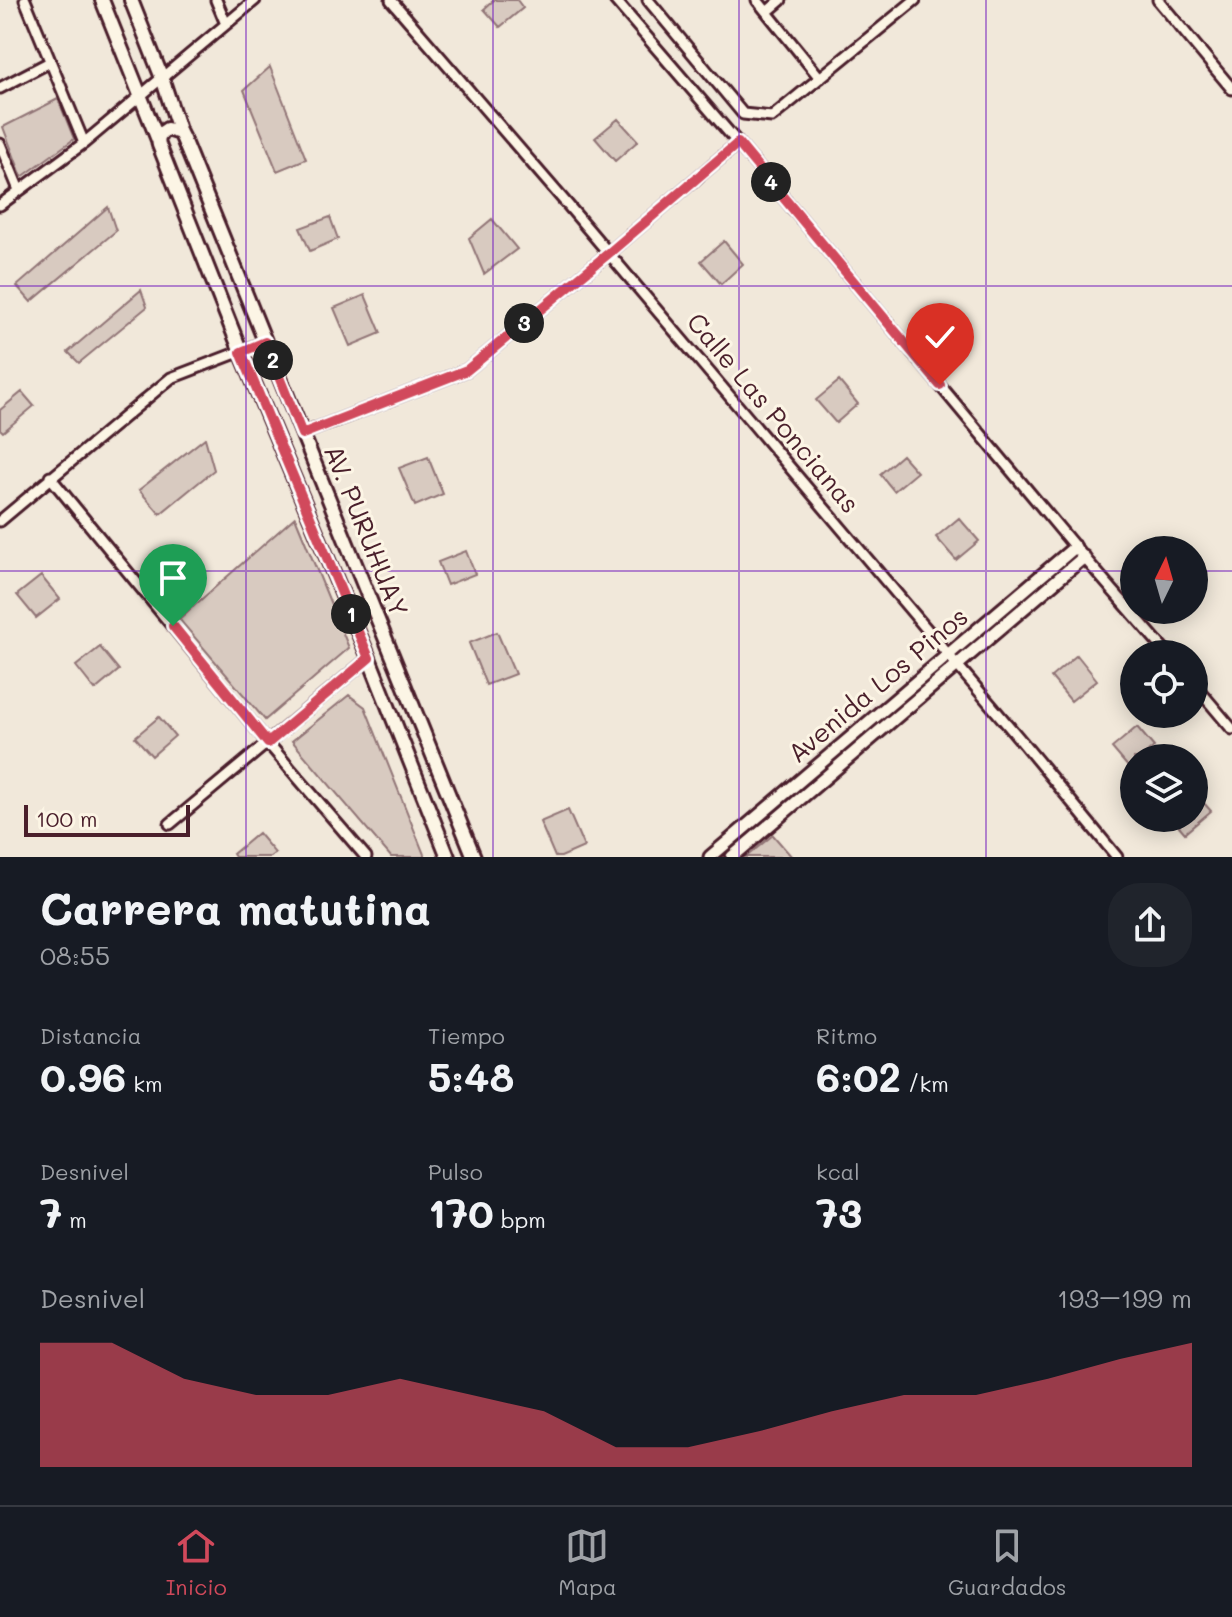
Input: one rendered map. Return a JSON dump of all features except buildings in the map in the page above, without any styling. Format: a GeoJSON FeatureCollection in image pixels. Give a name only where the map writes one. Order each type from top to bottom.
{"type":"FeatureCollection","features":[{"type":"Feature","properties":{"kind":"main road","name":"AV. PURUHUAY"},"geometry":{"type":"LineString","coordinates":[[102,0],[241,352],[448,857]]}},
{"type":"Feature","properties":{"kind":"main road","name":"AV. PURUHUAY"},"geometry":{"type":"LineString","coordinates":[[131,0],[180,133],[474,857]]}},
{"type":"Feature","properties":{"kind":"main road"},"geometry":{"type":"LineString","coordinates":[[158,140],[167,129],[180,133]]}},
{"type":"Feature","properties":{"kind":"street"},"geometry":{"type":"LineString","coordinates":[[25,0],[84,143]]}},
{"type":"Feature","properties":{"kind":"street"},"geometry":{"type":"LineString","coordinates":[[216,0],[226,24]]}},
{"type":"Feature","properties":{"kind":"street"},"geometry":{"type":"LineString","coordinates":[[0,205],[84,143],[255,0]]}},
{"type":"Feature","properties":{"kind":"street","name":"Calle Las Poncianas"},"geometry":{"type":"LineString","coordinates":[[391,0],[609,253],[1117,857]]}},
{"type":"Feature","properties":{"kind":"street"},"geometry":{"type":"LineString","coordinates":[[615,0],[1156,640]]}},
{"type":"Feature","properties":{"kind":"street"},"geometry":{"type":"LineString","coordinates":[[648,0],[743,114],[772,117],[915,0]]}},
{"type":"Feature","properties":{"kind":"street"},"geometry":{"type":"LineString","coordinates":[[757,0],[820,78]]}},
{"type":"Feature","properties":{"kind":"street"},"geometry":{"type":"LineString","coordinates":[[767,12],[781,0]]}},
{"type":"Feature","properties":{"kind":"street"},"geometry":{"type":"LineString","coordinates":[[1158,0],[1232,89]]}},
{"type":"Feature","properties":{"kind":"street"},"geometry":{"type":"LineString","coordinates":[[0,88],[50,62]]}},
{"type":"Feature","properties":{"kind":"street"},"geometry":{"type":"LineString","coordinates":[[302,434],[467,370],[738,143]]}},
{"type":"Feature","properties":{"kind":"street"},"geometry":{"type":"LineString","coordinates":[[0,144],[19,190]]}},
{"type":"Feature","properties":{"kind":"street"},"geometry":{"type":"LineString","coordinates":[[0,521],[171,378],[265,342]]}},
{"type":"Feature","properties":{"kind":"street"},"geometry":{"type":"LineString","coordinates":[[50,477],[268,743],[366,857]]}},
{"type":"Feature","properties":{"kind":"street","name":"Avenida Los Pinos"},"geometry":{"type":"LineString","coordinates":[[710,857],[1075,547]]}},
{"type":"Feature","properties":{"kind":"street","name":"Avenida Los Pinos"},"geometry":{"type":"LineString","coordinates":[[732,857],[1084,557]]}},
{"type":"Feature","properties":{"kind":"street"},"geometry":{"type":"LineString","coordinates":[[170,824],[369,658]]}},
{"type":"Feature","properties":{"kind":"street"},"geometry":{"type":"LineString","coordinates":[[1208,701],[1232,729]]}},
{"type":"Feature","properties":{"kind":"shaded area"},"geometry":{"type":"Polygon","coordinates":[[[494,0],[517,0],[523,8],[500,27],[484,9],[494,0]]]}},
{"type":"Feature","properties":{"kind":"shaded area"},"geometry":{"type":"Polygon","coordinates":[[[270,67],[306,159],[277,171],[244,90],[270,67]]]}},
{"type":"Feature","properties":{"kind":"shaded area"},"geometry":{"type":"Polygon","coordinates":[[[58,99],[74,139],[22,177],[3,127],[58,99]]]}},
{"type":"Feature","properties":{"kind":"shaded area"},"geometry":{"type":"Polygon","coordinates":[[[618,119],[638,141],[615,161],[595,138],[618,119]]]}},
{"type":"Feature","properties":{"kind":"shaded area"},"geometry":{"type":"Polygon","coordinates":[[[108,207],[116,231],[31,302],[17,286],[108,207]]]}},
{"type":"Feature","properties":{"kind":"shaded area"},"geometry":{"type":"Polygon","coordinates":[[[330,217],[338,239],[310,251],[300,228],[330,217]]]}},
{"type":"Feature","properties":{"kind":"shaded area"},"geometry":{"type":"Polygon","coordinates":[[[492,219],[517,249],[484,274],[469,238],[492,219]]]}},
{"type":"Feature","properties":{"kind":"shaded area"},"geometry":{"type":"Polygon","coordinates":[[[724,241],[743,264],[721,284],[701,261],[724,241]]]}},
{"type":"Feature","properties":{"kind":"shaded area"},"geometry":{"type":"Polygon","coordinates":[[[141,290],[147,307],[79,363],[68,352],[141,290]]]}},
{"type":"Feature","properties":{"kind":"shaded area"},"geometry":{"type":"Polygon","coordinates":[[[365,295],[381,333],[350,346],[334,308],[365,295]]]}},
{"type":"Feature","properties":{"kind":"shaded area"},"geometry":{"type":"Polygon","coordinates":[[[839,381],[858,404],[836,423],[816,400],[839,381]]]}},
{"type":"Feature","properties":{"kind":"shaded area"},"geometry":{"type":"Polygon","coordinates":[[[22,392],[34,406],[3,432],[0,429],[0,410],[22,392]]]}},
{"type":"Feature","properties":{"kind":"shaded area"},"geometry":{"type":"Polygon","coordinates":[[[205,438],[214,470],[160,514],[139,490],[205,438]]]}},
{"type":"Feature","properties":{"kind":"shaded area"},"geometry":{"type":"Polygon","coordinates":[[[902,455],[917,472],[894,491],[880,474],[902,455]]]}},
{"type":"Feature","properties":{"kind":"shaded area"},"geometry":{"type":"Polygon","coordinates":[[[428,457],[443,494],[415,506],[399,468],[428,457]]]}},
{"type":"Feature","properties":{"kind":"shaded area"},"geometry":{"type":"Polygon","coordinates":[[[295,517],[349,648],[265,720],[179,619],[295,517]]]}},
{"type":"Feature","properties":{"kind":"shaded area"},"geometry":{"type":"Polygon","coordinates":[[[959,518],[979,541],[956,560],[936,537],[959,518]]]}},
{"type":"Feature","properties":{"kind":"shaded area"},"geometry":{"type":"Polygon","coordinates":[[[466,551],[475,574],[447,585],[438,562],[466,551]]]}},
{"type":"Feature","properties":{"kind":"shaded area"},"geometry":{"type":"Polygon","coordinates":[[[41,576],[60,599],[36,618],[17,595],[41,576]]]}},
{"type":"Feature","properties":{"kind":"shaded area"},"geometry":{"type":"Polygon","coordinates":[[[497,632],[515,674],[486,685],[469,643],[497,632]]]}},
{"type":"Feature","properties":{"kind":"shaded area"},"geometry":{"type":"Polygon","coordinates":[[[100,647],[119,670],[95,690],[76,666],[100,647]]]}},
{"type":"Feature","properties":{"kind":"shaded area"},"geometry":{"type":"Polygon","coordinates":[[[1077,655],[1097,680],[1071,701],[1051,677],[1077,655]]]}},
{"type":"Feature","properties":{"kind":"shaded area"},"geometry":{"type":"Polygon","coordinates":[[[349,695],[365,707],[425,857],[391,857],[292,741],[349,695]]]}},
{"type":"Feature","properties":{"kind":"shaded area"},"geometry":{"type":"Polygon","coordinates":[[[159,717],[175,736],[152,756],[135,737],[159,717]]]}},
{"type":"Feature","properties":{"kind":"shaded area"},"geometry":{"type":"Polygon","coordinates":[[[1136,728],[1151,744],[1120,744],[1120,757],[1112,748],[1136,728]]]}},
{"type":"Feature","properties":{"kind":"shaded area"},"geometry":{"type":"Polygon","coordinates":[[[568,810],[584,847],[555,857],[540,822],[568,810]]]}},
{"type":"Feature","properties":{"kind":"shaded area"},"geometry":{"type":"Polygon","coordinates":[[[258,833],[275,853],[270,857],[235,857],[233,854],[258,833]]]}},
{"type":"Feature","properties":{"kind":"shaded area"},"geometry":{"type":"Polygon","coordinates":[[[773,835],[792,857],[746,857],[773,835]]]}},
{"type":"Feature","properties":{"kind":"route"},"geometry":{"type":"LineString","coordinates":[[173,626],[268,743],[369,658],[241,352],[265,342],[302,434],[467,370],[738,143],[940,385]]}}]}
